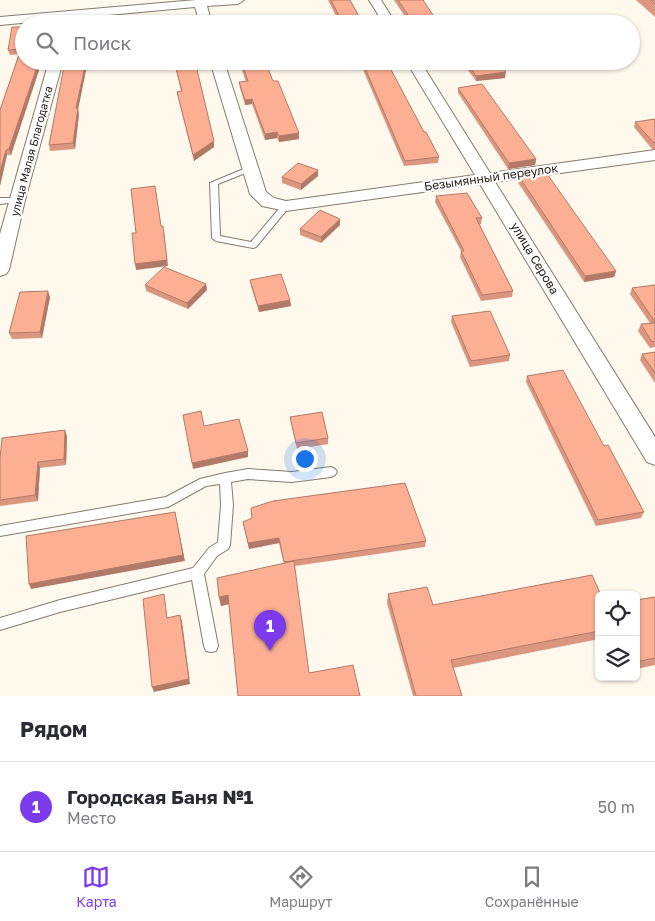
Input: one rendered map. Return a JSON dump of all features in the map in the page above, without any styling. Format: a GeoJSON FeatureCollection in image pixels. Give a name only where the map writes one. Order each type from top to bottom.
{"type":"FeatureCollection","features":[{"type":"Feature","properties":{"kind":"street"},"geometry":{"type":"LineString","coordinates":[[70,15],[77,0]]}},
{"type":"Feature","properties":{"kind":"street"},"geometry":{"type":"LineString","coordinates":[[103,15],[238,0]]}},
{"type":"Feature","properties":{"kind":"street"},"geometry":{"type":"LineString","coordinates":[[375,0],[384,15]]}},
{"type":"Feature","properties":{"kind":"street"},"geometry":{"type":"LineString","coordinates":[[200,4],[203,15]]}},
{"type":"Feature","properties":{"kind":"street"},"geometry":{"type":"LineString","coordinates":[[0,21],[15,21]]}},
{"type":"Feature","properties":{"kind":"street","name":"улица Малая Благодатка"},"geometry":{"type":"LineString","coordinates":[[0,270],[4,240],[53,70]]}},
{"type":"Feature","properties":{"kind":"street"},"geometry":{"type":"LineString","coordinates":[[220,70],[249,170],[258,194],[262,199],[286,206]]}},
{"type":"Feature","properties":{"kind":"street","name":"улица Серова"},"geometry":{"type":"LineString","coordinates":[[419,70],[655,456]]}},
{"type":"Feature","properties":{"kind":"street","name":"Безымянный переулок"},"geometry":{"type":"LineString","coordinates":[[286,206],[655,155]]}},
{"type":"Feature","properties":{"kind":"lane"},"geometry":{"type":"LineString","coordinates":[[249,170],[214,184],[216,238],[253,245],[286,206]]}},
{"type":"Feature","properties":{"kind":"lane"},"geometry":{"type":"LineString","coordinates":[[0,201],[17,200]]}},
{"type":"Feature","properties":{"kind":"lane"},"geometry":{"type":"LineString","coordinates":[[0,531],[168,502],[204,482],[225,478],[248,474],[292,477],[331,472]]}},
{"type":"Feature","properties":{"kind":"lane"},"geometry":{"type":"LineString","coordinates":[[0,624],[60,606],[198,573],[213,552],[224,545],[227,505],[225,478]]}},
{"type":"Feature","properties":{"kind":"lane"},"geometry":{"type":"LineString","coordinates":[[198,573],[210,646]]}},
{"type":"Feature","properties":{"kind":"building"},"geometry":{"type":"Polygon","coordinates":[[[331,0],[350,0],[358,15],[338,15],[331,0]]]}},
{"type":"Feature","properties":{"kind":"building"},"geometry":{"type":"Polygon","coordinates":[[[398,0],[423,0],[433,15],[408,15],[398,0]]]}},
{"type":"Feature","properties":{"kind":"building"},"geometry":{"type":"Polygon","coordinates":[[[12,27],[15,27],[15,49],[8,50],[12,27]]]}},
{"type":"Feature","properties":{"kind":"building"},"geometry":{"type":"Polygon","coordinates":[[[15,66],[15,70],[36,70],[9,149],[6,150],[0,172],[0,110],[15,66]]]}},
{"type":"Feature","properties":{"kind":"building"},"geometry":{"type":"Polygon","coordinates":[[[63,70],[84,70],[76,108],[78,108],[73,143],[49,145],[63,70]]]}},
{"type":"Feature","properties":{"kind":"building"},"geometry":{"type":"Polygon","coordinates":[[[176,70],[197,70],[214,141],[193,155],[177,92],[182,91],[176,70]]]}},
{"type":"Feature","properties":{"kind":"building"},"geometry":{"type":"Polygon","coordinates":[[[244,70],[269,70],[273,81],[278,81],[299,133],[279,136],[277,132],[265,134],[252,99],[245,100],[239,82],[248,81],[244,70]]]}},
{"type":"Feature","properties":{"kind":"building"},"geometry":{"type":"Polygon","coordinates":[[[366,70],[391,70],[439,157],[405,161],[366,70]]]}},
{"type":"Feature","properties":{"kind":"building"},"geometry":{"type":"Polygon","coordinates":[[[472,70],[504,70],[506,72],[476,76],[472,70]]]}},
{"type":"Feature","properties":{"kind":"building"},"geometry":{"type":"Polygon","coordinates":[[[482,84],[536,159],[509,163],[458,88],[482,84]]]}},
{"type":"Feature","properties":{"kind":"building"},"geometry":{"type":"Polygon","coordinates":[[[655,119],[655,143],[654,143],[635,122],[655,119]]]}},
{"type":"Feature","properties":{"kind":"building"},"geometry":{"type":"Polygon","coordinates":[[[298,163],[318,170],[301,184],[282,177],[298,163]]]}},
{"type":"Feature","properties":{"kind":"building"},"geometry":{"type":"Polygon","coordinates":[[[545,171],[616,271],[585,276],[518,175],[545,171]]]}},
{"type":"Feature","properties":{"kind":"building"},"geometry":{"type":"Polygon","coordinates":[[[155,186],[167,260],[135,264],[132,233],[136,233],[131,189],[155,186]]]}},
{"type":"Feature","properties":{"kind":"building"},"geometry":{"type":"Polygon","coordinates":[[[467,193],[482,218],[476,218],[513,291],[482,295],[461,251],[464,251],[436,196],[467,193]]]}},
{"type":"Feature","properties":{"kind":"building"},"geometry":{"type":"Polygon","coordinates":[[[320,210],[340,219],[321,237],[300,229],[320,210]]]}},
{"type":"Feature","properties":{"kind":"building"},"geometry":{"type":"Polygon","coordinates":[[[164,267],[206,284],[187,303],[145,285],[164,267]]]}},
{"type":"Feature","properties":{"kind":"building"},"geometry":{"type":"Polygon","coordinates":[[[281,274],[290,300],[258,306],[250,280],[281,274]]]}},
{"type":"Feature","properties":{"kind":"building"},"geometry":{"type":"Polygon","coordinates":[[[655,285],[655,322],[632,288],[655,285]]]}},
{"type":"Feature","properties":{"kind":"building"},"geometry":{"type":"Polygon","coordinates":[[[48,291],[40,332],[9,333],[20,292],[48,291]]]}},
{"type":"Feature","properties":{"kind":"building"},"geometry":{"type":"Polygon","coordinates":[[[490,311],[510,355],[471,361],[452,316],[490,311]]]}},
{"type":"Feature","properties":{"kind":"building"},"geometry":{"type":"Polygon","coordinates":[[[655,323],[655,341],[652,342],[641,324],[655,323]]]}},
{"type":"Feature","properties":{"kind":"building"},"geometry":{"type":"Polygon","coordinates":[[[655,352],[655,373],[642,354],[655,352]]]}},
{"type":"Feature","properties":{"kind":"building"},"geometry":{"type":"Polygon","coordinates":[[[563,370],[604,446],[608,445],[644,512],[598,520],[527,376],[563,370]]]}},
{"type":"Feature","properties":{"kind":"building"},"geometry":{"type":"Polygon","coordinates":[[[201,411],[204,426],[239,419],[248,451],[192,463],[183,415],[201,411]]]}},
{"type":"Feature","properties":{"kind":"building"},"geometry":{"type":"Polygon","coordinates":[[[322,412],[328,438],[296,443],[290,417],[322,412]]]}},
{"type":"Feature","properties":{"kind":"building"},"geometry":{"type":"Polygon","coordinates":[[[65,430],[64,459],[38,462],[35,495],[0,500],[2,438],[65,430]]]}},
{"type":"Feature","properties":{"kind":"building"},"geometry":{"type":"Polygon","coordinates":[[[405,483],[426,541],[284,562],[279,538],[248,543],[243,522],[252,518],[251,508],[273,501],[405,483]]]}},
{"type":"Feature","properties":{"kind":"building"},"geometry":{"type":"Polygon","coordinates":[[[175,512],[183,555],[29,584],[26,536],[175,512]]]}},
{"type":"Feature","properties":{"kind":"building"},"geometry":{"type":"Polygon","coordinates":[[[294,561],[309,673],[353,665],[360,696],[238,696],[228,595],[219,597],[217,578],[294,561]]]}},
{"type":"Feature","properties":{"kind":"building"},"geometry":{"type":"Polygon","coordinates":[[[592,575],[599,591],[595,591],[595,632],[451,660],[462,696],[416,696],[388,594],[427,587],[433,605],[592,575]]]}},
{"type":"Feature","properties":{"kind":"building"},"geometry":{"type":"Polygon","coordinates":[[[164,594],[167,618],[180,615],[189,679],[152,687],[143,599],[164,594]]]}},
{"type":"Feature","properties":{"kind":"building"},"geometry":{"type":"Polygon","coordinates":[[[655,597],[655,658],[640,661],[640,636],[640,599],[655,597]]]}},
{"type":"Feature","properties":{"kind":"place","name":"Городская Баня №1"},"geometry":{"type":"Point","coordinates":[270,651]}}]}
